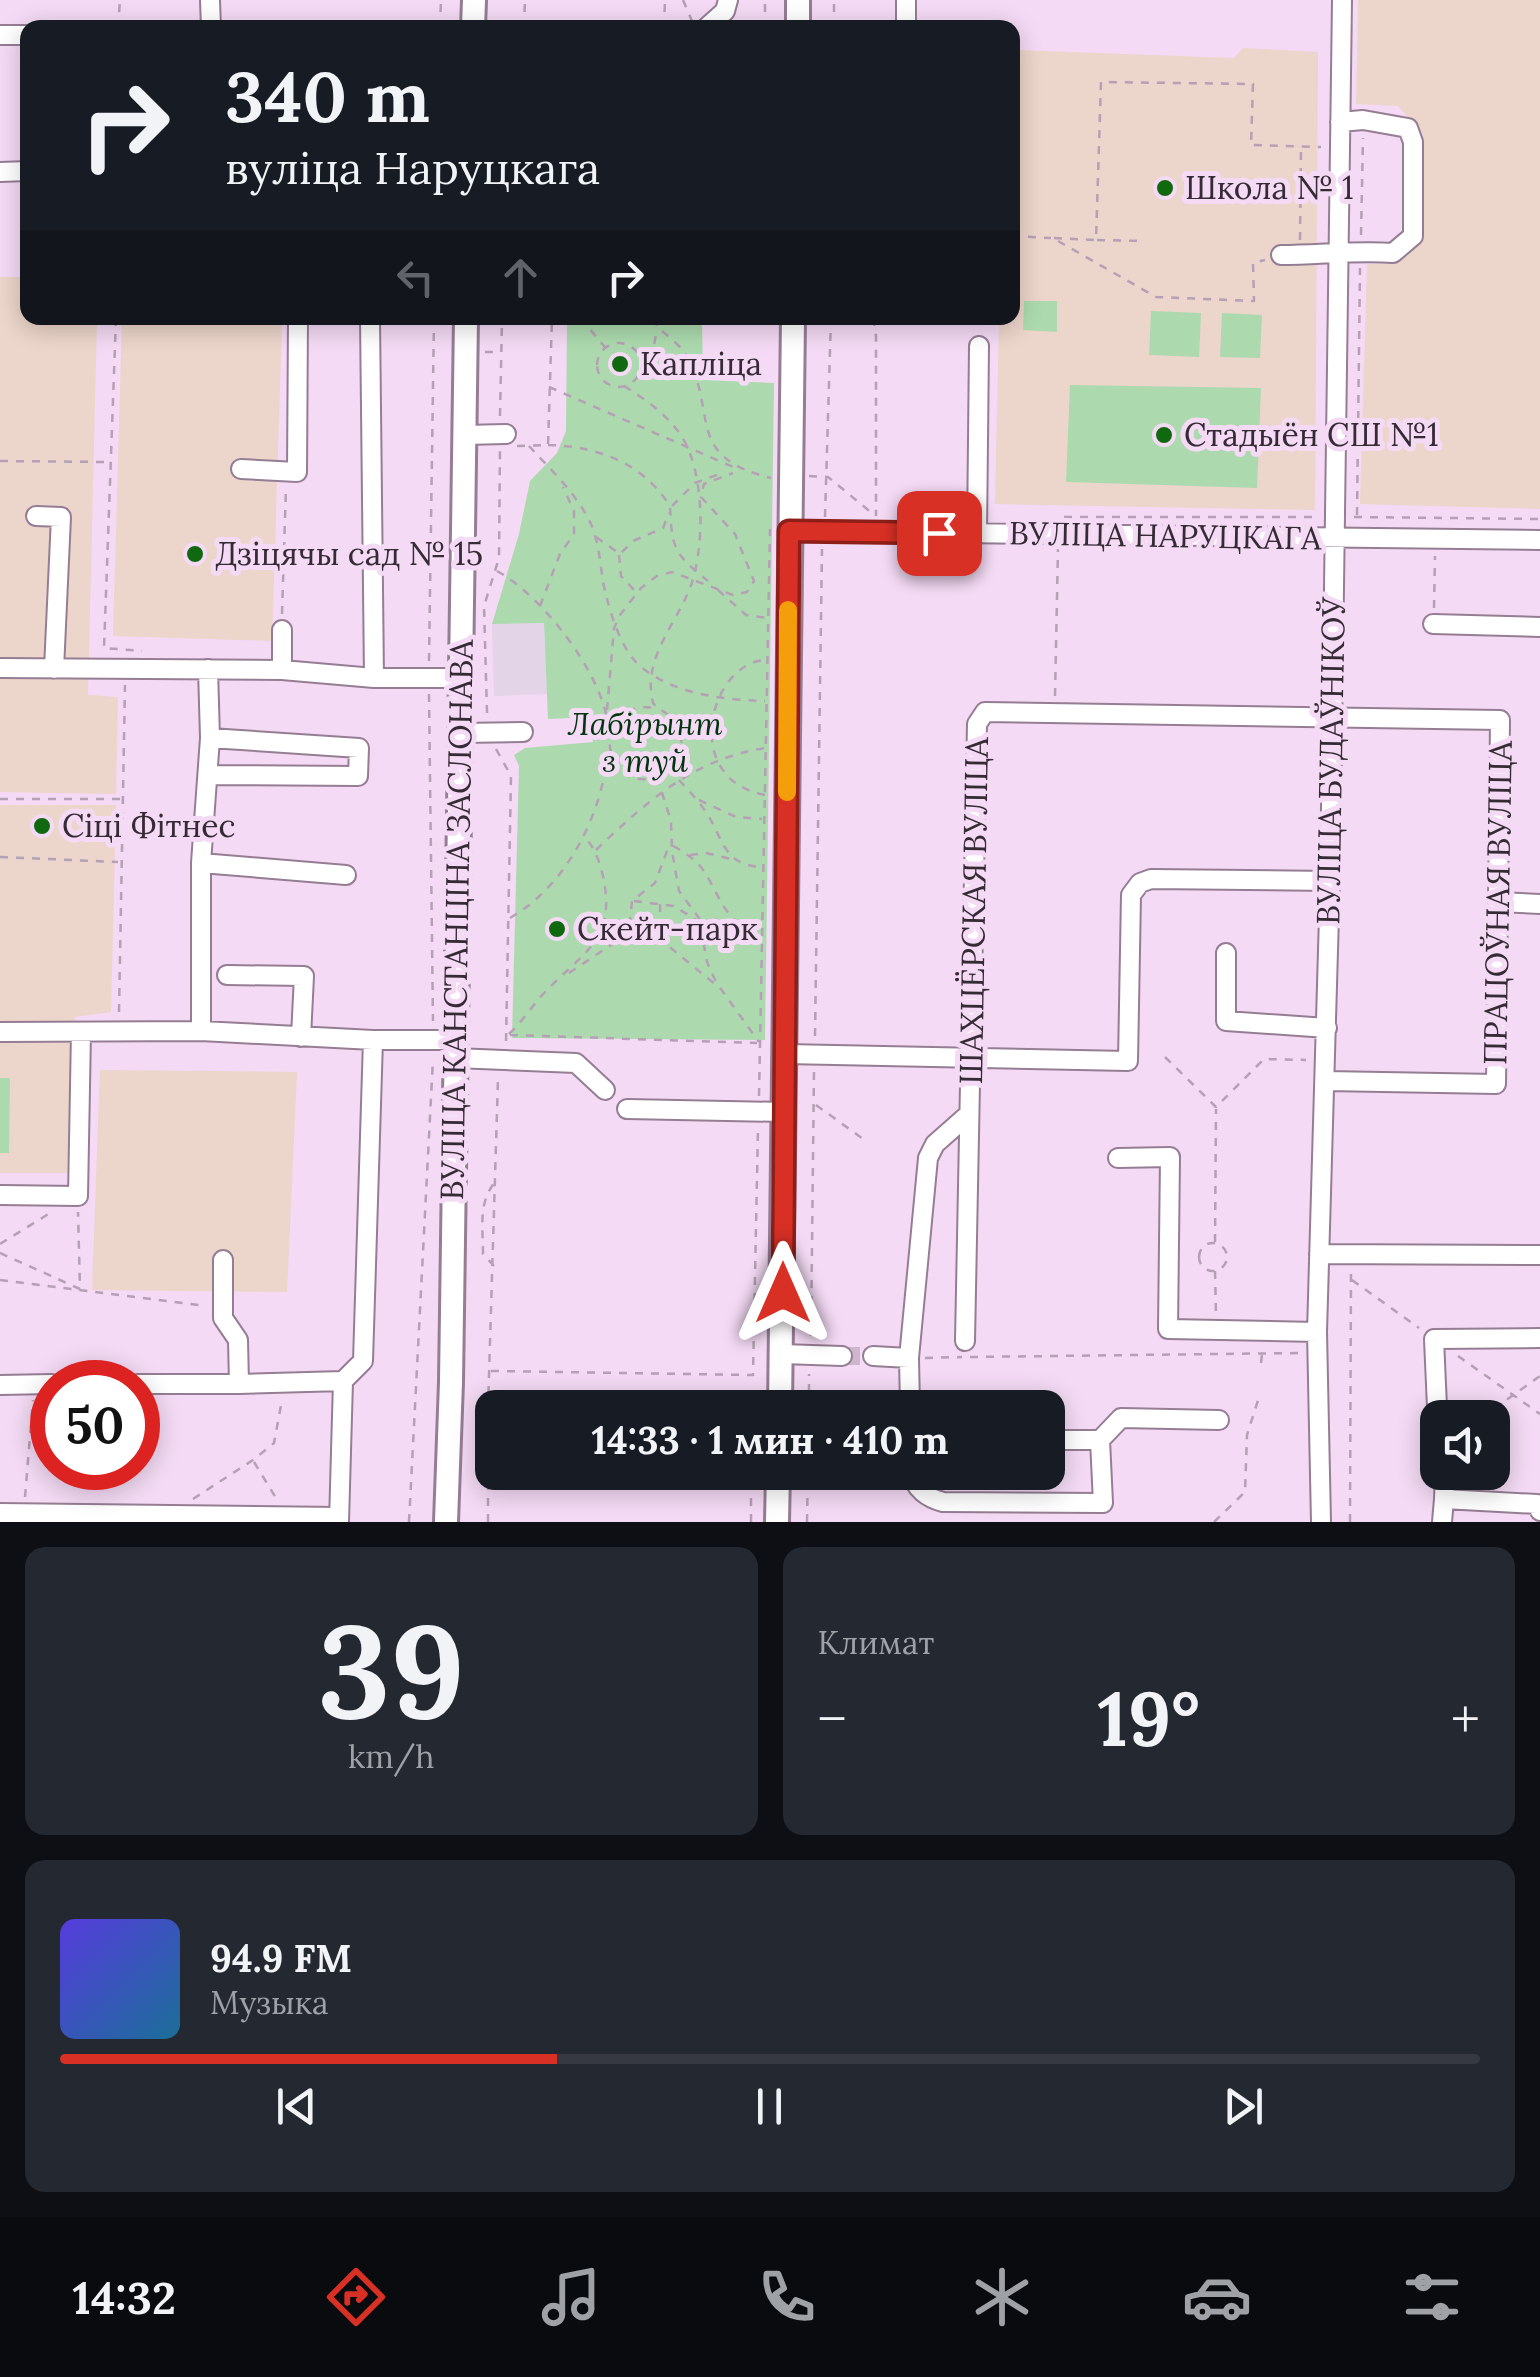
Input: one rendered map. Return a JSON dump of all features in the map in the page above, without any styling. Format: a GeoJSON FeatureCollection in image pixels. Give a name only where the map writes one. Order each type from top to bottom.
{"type":"FeatureCollection","features":[{"type":"Feature","properties":{"kind":"main road","name":"ВУЛІЦА КАНСТАНЦІНА ЗАСЛОНАВА"},"geometry":{"type":"LineString","coordinates":[[446,1522],[448,1045],[460,733],[466,325]]}},
{"type":"Feature","properties":{"kind":"main road"},"geometry":{"type":"LineString","coordinates":[[781,1390],[785,1054],[780,524],[790,476],[792,325]]}},
{"type":"Feature","properties":{"kind":"main road"},"geometry":{"type":"LineString","coordinates":[[777,1522],[778,1490]]}},
{"type":"Feature","properties":{"kind":"street","name":"ВУЛІЦА БУДАЎНІКОЎ"},"geometry":{"type":"LineString","coordinates":[[1321,1522],[1319,1254],[1330,881],[1342,0]]}},
{"type":"Feature","properties":{"kind":"street"},"geometry":{"type":"LineString","coordinates":[[1290,255],[1393,253],[1412,236],[1413,142],[1408,128],[1364,120],[1340,122]]}},
{"type":"Feature","properties":{"kind":"street"},"geometry":{"type":"LineString","coordinates":[[241,469],[297,472],[298,325]]}},
{"type":"Feature","properties":{"kind":"street"},"geometry":{"type":"LineString","coordinates":[[370,325],[374,678]]}},
{"type":"Feature","properties":{"kind":"street"},"geometry":{"type":"LineString","coordinates":[[977,533],[979,346]]}},
{"type":"Feature","properties":{"kind":"street"},"geometry":{"type":"LineString","coordinates":[[464,435],[502,438]]}},
{"type":"Feature","properties":{"kind":"street"},"geometry":{"type":"LineString","coordinates":[[36,516],[60,517],[54,669]]}},
{"type":"Feature","properties":{"kind":"street","name":"ВУЛІЦА НАРУЦКАГА"},"geometry":{"type":"LineString","coordinates":[[780,524],[824,532],[977,533],[1058,525],[1334,538],[1540,540]]}},
{"type":"Feature","properties":{"kind":"street"},"geometry":{"type":"LineString","coordinates":[[1434,624],[1540,627]]}},
{"type":"Feature","properties":{"kind":"street"},"geometry":{"type":"LineString","coordinates":[[282,630],[282,670]]}},
{"type":"Feature","properties":{"kind":"street"},"geometry":{"type":"LineString","coordinates":[[0,668],[282,670],[374,678],[461,678]]}},
{"type":"Feature","properties":{"kind":"street"},"geometry":{"type":"LineString","coordinates":[[201,1031],[201,864],[210,738],[208,669]]}},
{"type":"Feature","properties":{"kind":"street","name":"ШАХЦЁРСКАЯ ВУЛІЦА"},"geometry":{"type":"LineString","coordinates":[[965,1341],[978,719],[988,712],[1332,718]]}},
{"type":"Feature","properties":{"kind":"street","name":"ПРАЦОЎНАЯ ВУЛІЦА"},"geometry":{"type":"LineString","coordinates":[[1326,1082],[1496,1084],[1500,720],[1332,718]]}},
{"type":"Feature","properties":{"kind":"street"},"geometry":{"type":"LineString","coordinates":[[460,733],[524,732]]}},
{"type":"Feature","properties":{"kind":"street"},"geometry":{"type":"LineString","coordinates":[[209,775],[358,776],[359,748],[210,738]]}},
{"type":"Feature","properties":{"kind":"street"},"geometry":{"type":"LineString","coordinates":[[201,864],[346,876]]}},
{"type":"Feature","properties":{"kind":"street"},"geometry":{"type":"LineString","coordinates":[[785,1054],[1128,1061],[1131,895],[1146,880],[1330,881]]}},
{"type":"Feature","properties":{"kind":"street"},"geometry":{"type":"LineString","coordinates":[[1498,902],[1540,904]]}},
{"type":"Feature","properties":{"kind":"street"},"geometry":{"type":"LineString","coordinates":[[1226,953],[1226,1021],[1327,1028]]}},
{"type":"Feature","properties":{"kind":"street"},"geometry":{"type":"LineString","coordinates":[[227,975],[304,976],[301,1037]]}},
{"type":"Feature","properties":{"kind":"street"},"geometry":{"type":"LineString","coordinates":[[0,1032],[201,1031],[448,1045],[499,1060],[576,1063],[605,1090]]}},
{"type":"Feature","properties":{"kind":"street"},"geometry":{"type":"LineString","coordinates":[[0,1195],[78,1196],[82,1032]]}},
{"type":"Feature","properties":{"kind":"street"},"geometry":{"type":"LineString","coordinates":[[160,1384],[342,1381],[364,1361],[373,1040]]}},
{"type":"Feature","properties":{"kind":"street"},"geometry":{"type":"LineString","coordinates":[[627,1109],[783,1112]]}},
{"type":"Feature","properties":{"kind":"street"},"geometry":{"type":"LineString","coordinates":[[910,1390],[909,1358],[928,1158],[943,1136],[969,1114]]}},
{"type":"Feature","properties":{"kind":"street"},"geometry":{"type":"LineString","coordinates":[[1118,1158],[1170,1157],[1168,1329],[1318,1332]]}},
{"type":"Feature","properties":{"kind":"street"},"geometry":{"type":"LineString","coordinates":[[1319,1254],[1540,1255]]}},
{"type":"Feature","properties":{"kind":"street"},"geometry":{"type":"LineString","coordinates":[[223,1260],[223,1318],[238,1340],[239,1384]]}},
{"type":"Feature","properties":{"kind":"street"},"geometry":{"type":"LineString","coordinates":[[1437,1400],[1434,1339],[1540,1338]]}},
{"type":"Feature","properties":{"kind":"street"},"geometry":{"type":"LineString","coordinates":[[782,1354],[842,1356]]}},
{"type":"Feature","properties":{"kind":"street"},"geometry":{"type":"LineString","coordinates":[[873,1356],[909,1358]]}},
{"type":"Feature","properties":{"kind":"street"},"geometry":{"type":"LineString","coordinates":[[0,1513],[339,1520],[342,1381]]}},
{"type":"Feature","properties":{"kind":"street"},"geometry":{"type":"LineString","coordinates":[[0,1384],[30,1384]]}},
{"type":"Feature","properties":{"kind":"street"},"geometry":{"type":"LineString","coordinates":[[1065,1440],[1100,1440],[1121,1418],[1218,1420]]}},
{"type":"Feature","properties":{"kind":"street"},"geometry":{"type":"LineString","coordinates":[[920,1490],[943,1502],[1104,1502],[1100,1440]]}},
{"type":"Feature","properties":{"kind":"street"},"geometry":{"type":"LineString","coordinates":[[1442,1522],[1444,1490]]}},
{"type":"Feature","properties":{"kind":"street"},"geometry":{"type":"LineString","coordinates":[[1444,1500],[1537,1504],[1540,1511]]}},
{"type":"Feature","properties":{"kind":"path"},"geometry":{"type":"LineString","coordinates":[[1096,240],[1101,82],[1253,84],[1251,145],[1328,148]]}},
{"type":"Feature","properties":{"kind":"path"},"geometry":{"type":"LineString","coordinates":[[1357,517],[1364,120]]}},
{"type":"Feature","properties":{"kind":"path"},"geometry":{"type":"LineString","coordinates":[[1054,238],[1156,298],[1254,302],[1253,264],[1290,255],[1301,147]]}},
{"type":"Feature","properties":{"kind":"path"},"geometry":{"type":"LineString","coordinates":[[1020,236],[1144,241]]}},
{"type":"Feature","properties":{"kind":"path"},"geometry":{"type":"LineString","coordinates":[[116,325],[104,648],[153,654]]}},
{"type":"Feature","properties":{"kind":"path"},"geometry":{"type":"LineString","coordinates":[[410,1522],[434,1088],[448,1045],[428,679],[434,325]]}},
{"type":"Feature","properties":{"kind":"path"},"geometry":{"type":"LineString","coordinates":[[488,1522],[499,1060],[508,1035],[510,918],[511,776],[487,732],[484,606],[499,558],[502,325]]}},
{"type":"Feature","properties":{"kind":"path"},"geometry":{"type":"LineString","coordinates":[[548,446],[552,325]]}},
{"type":"Feature","properties":{"kind":"path"},"geometry":{"type":"LineString","coordinates":[[586,325],[605,348]]}},
{"type":"Feature","properties":{"kind":"path"},"geometry":{"type":"LineString","coordinates":[[808,1390],[819,577],[828,476],[831,325]]}},
{"type":"Feature","properties":{"kind":"path"},"geometry":{"type":"LineString","coordinates":[[549,387],[744,471],[771,478],[828,476],[877,518],[874,325]]}},
{"type":"Feature","properties":{"kind":"path"},"geometry":{"type":"LineString","coordinates":[[624,386],[636,378],[652,355],[657,327]]}},
{"type":"Feature","properties":{"kind":"path"},"geometry":{"type":"LineString","coordinates":[[657,327],[688,357],[706,432],[714,445],[744,471]]}},
{"type":"Feature","properties":{"kind":"path"},"geometry":{"type":"LineString","coordinates":[[636,378],[641,364],[635,350],[622,343],[605,348],[597,362],[600,376],[610,385],[624,386],[660,412],[688,447],[701,530],[693,577],[666,631],[652,672],[655,708]]}},
{"type":"Feature","properties":{"kind":"path"},"geometry":{"type":"LineString","coordinates":[[502,438],[529,446],[580,446],[601,452],[643,477],[670,508],[671,540],[682,559],[746,615],[768,618]]}},
{"type":"Feature","properties":{"kind":"path"},"geometry":{"type":"LineString","coordinates":[[529,446],[584,513],[595,535],[606,598],[635,659],[686,688],[719,698],[767,701]]}},
{"type":"Feature","properties":{"kind":"path"},"geometry":{"type":"LineString","coordinates":[[0,462],[109,462]]}},
{"type":"Feature","properties":{"kind":"path"},"geometry":{"type":"LineString","coordinates":[[636,593],[621,576],[620,554],[632,541],[663,528],[679,496],[696,484],[708,476],[744,471]]}},
{"type":"Feature","properties":{"kind":"path"},"geometry":{"type":"LineString","coordinates":[[282,630],[287,472]]}},
{"type":"Feature","properties":{"kind":"path"},"geometry":{"type":"LineString","coordinates":[[510,918],[529,905],[562,870],[583,835],[603,785],[609,739],[613,725],[622,714],[640,706],[655,708],[674,721],[681,739],[676,762],[658,777],[639,779],[622,772],[611,757],[609,739],[606,698],[616,623],[636,593],[666,573],[693,577],[734,596],[747,592],[754,581],[735,534],[700,497],[704,484],[732,473]]}},
{"type":"Feature","properties":{"kind":"path"},"geometry":{"type":"LineString","coordinates":[[540,606],[560,554],[574,534],[574,511],[560,481]]}},
{"type":"Feature","properties":{"kind":"path"},"geometry":{"type":"LineString","coordinates":[[1054,713],[1058,525],[1357,517],[1540,518]]}},
{"type":"Feature","properties":{"kind":"path"},"geometry":{"type":"LineString","coordinates":[[491,1372],[753,1376],[768,618],[780,524]]}},
{"type":"Feature","properties":{"kind":"path"},"geometry":{"type":"LineString","coordinates":[[595,535],[620,554]]}},
{"type":"Feature","properties":{"kind":"path"},"geometry":{"type":"LineString","coordinates":[[1434,624],[1435,539]]}},
{"type":"Feature","properties":{"kind":"path"},"geometry":{"type":"LineString","coordinates":[[496,571],[520,586],[540,606],[576,652],[608,720]]}},
{"type":"Feature","properties":{"kind":"path"},"geometry":{"type":"LineString","coordinates":[[119,1030],[126,669],[122,649]]}},
{"type":"Feature","properties":{"kind":"path"},"geometry":{"type":"LineString","coordinates":[[765,796],[734,786],[716,760],[712,736],[719,698],[742,670],[756,660],[768,660]]}},
{"type":"Feature","properties":{"kind":"path"},"geometry":{"type":"LineString","coordinates":[[595,851],[678,778],[716,760],[766,748]]}},
{"type":"Feature","properties":{"kind":"path"},"geometry":{"type":"LineString","coordinates":[[658,777],[672,837],[678,888],[700,921],[707,962],[722,991],[760,1044]]}},
{"type":"Feature","properties":{"kind":"path"},"geometry":{"type":"LineString","coordinates":[[678,778],[711,820],[727,853],[740,863]]}},
{"type":"Feature","properties":{"kind":"path"},"geometry":{"type":"LineString","coordinates":[[694,796],[719,811],[764,819]]}},
{"type":"Feature","properties":{"kind":"path"},"geometry":{"type":"LineString","coordinates":[[0,799],[121,799]]}},
{"type":"Feature","properties":{"kind":"path"},"geometry":{"type":"LineString","coordinates":[[562,977],[588,950],[604,921],[604,882],[595,851],[583,835]]}},
{"type":"Feature","properties":{"kind":"path"},"geometry":{"type":"LineString","coordinates":[[632,900],[655,883],[672,837]]}},
{"type":"Feature","properties":{"kind":"path"},"geometry":{"type":"LineString","coordinates":[[672,846],[701,868],[724,908],[748,929]]}},
{"type":"Feature","properties":{"kind":"path"},"geometry":{"type":"LineString","coordinates":[[688,856],[714,854],[763,867]]}},
{"type":"Feature","properties":{"kind":"path"},"geometry":{"type":"LineString","coordinates":[[0,857],[120,862]]}},
{"type":"Feature","properties":{"kind":"path"},"geometry":{"type":"LineString","coordinates":[[508,1035],[550,986],[626,936],[632,923],[632,900]]}},
{"type":"Feature","properties":{"kind":"path"},"geometry":{"type":"LineString","coordinates":[[632,900],[678,908],[700,921],[723,918],[748,929],[762,930]]}},
{"type":"Feature","properties":{"kind":"path"},"geometry":{"type":"LineString","coordinates":[[660,903],[660,937],[722,991]]}},
{"type":"Feature","properties":{"kind":"path"},"geometry":{"type":"LineString","coordinates":[[632,923],[658,925]]}},
{"type":"Feature","properties":{"kind":"path"},"geometry":{"type":"LineString","coordinates":[[508,1035],[760,1044]]}},
{"type":"Feature","properties":{"kind":"path"},"geometry":{"type":"LineString","coordinates":[[1165,1057],[1216,1108]]}},
{"type":"Feature","properties":{"kind":"path"},"geometry":{"type":"LineString","coordinates":[[1215,1242],[1216,1108],[1264,1058],[1313,1060]]}},
{"type":"Feature","properties":{"kind":"path"},"geometry":{"type":"LineString","coordinates":[[815,1104],[866,1141]]}},
{"type":"Feature","properties":{"kind":"path"},"geometry":{"type":"LineString","coordinates":[[494,1267],[483,1254],[482,1230],[484,1195],[497,1180]]}},
{"type":"Feature","properties":{"kind":"path"},"geometry":{"type":"LineString","coordinates":[[0,1244],[78,1196]]}},
{"type":"Feature","properties":{"kind":"path"},"geometry":{"type":"LineString","coordinates":[[78,1196],[80,1289]]}},
{"type":"Feature","properties":{"kind":"path"},"geometry":{"type":"LineString","coordinates":[[1215,1242],[1224,1246],[1228,1259],[1215,1271],[1202,1266],[1199,1256],[1202,1248],[1215,1242]]}},
{"type":"Feature","properties":{"kind":"path"},"geometry":{"type":"LineString","coordinates":[[0,1252],[80,1289]]}},
{"type":"Feature","properties":{"kind":"path"},"geometry":{"type":"LineString","coordinates":[[1350,1522],[1351,1254]]}},
{"type":"Feature","properties":{"kind":"path"},"geometry":{"type":"LineString","coordinates":[[1215,1271],[1218,1320]]}},
{"type":"Feature","properties":{"kind":"path"},"geometry":{"type":"LineString","coordinates":[[1351,1279],[1540,1414]]}},
{"type":"Feature","properties":{"kind":"path"},"geometry":{"type":"LineString","coordinates":[[0,1280],[223,1308]]}},
{"type":"Feature","properties":{"kind":"path"},"geometry":{"type":"LineString","coordinates":[[1261,1363],[1262,1352]]}},
{"type":"Feature","properties":{"kind":"path"},"geometry":{"type":"LineString","coordinates":[[909,1358],[1318,1353]]}},
{"type":"Feature","properties":{"kind":"path"},"geometry":{"type":"LineString","coordinates":[[1506,1400],[1540,1376]]}},
{"type":"Feature","properties":{"kind":"path"},"geometry":{"type":"LineString","coordinates":[[166,1516],[274,1442],[284,1384]]}},
{"type":"Feature","properties":{"kind":"path"},"geometry":{"type":"LineString","coordinates":[[1214,1522],[1246,1492],[1248,1435],[1260,1394]]}},
{"type":"Feature","properties":{"kind":"path"},"geometry":{"type":"LineString","coordinates":[[253,1460],[287,1517]]}},
{"type":"Feature","properties":{"kind":"path"},"geometry":{"type":"LineString","coordinates":[[24,1513],[30,1474]]}},
{"type":"Feature","properties":{"kind":"path"},"geometry":{"type":"LineString","coordinates":[[751,1522],[752,1490]]}},
{"type":"Feature","properties":{"kind":"path"},"geometry":{"type":"LineString","coordinates":[[807,1522],[808,1490]]}},
{"type":"Feature","properties":{"kind":"shaded area"},"geometry":{"type":"Polygon","coordinates":[[[1358,0],[1540,0],[1540,509],[1360,504],[1367,264],[1390,264],[1422,234],[1423,134],[1398,106],[1356,104],[1358,0]]]}},
{"type":"Feature","properties":{"kind":"shaded area","name":"Школа № 1"},"geometry":{"type":"Polygon","coordinates":[[[1243,48],[1318,52],[1315,510],[995,504],[999,325],[1020,325],[1020,50],[1234,58],[1243,48]]]}},
{"type":"Feature","properties":{"kind":"shaded area"},"geometry":{"type":"Polygon","coordinates":[[[0,277],[20,277],[20,325],[97,325],[88,695],[118,697],[116,794],[0,792],[0,277]]]}},
{"type":"Feature","properties":{"kind":"shaded area","name":"Дзіцячы сад № 15"},"geometry":{"type":"Polygon","coordinates":[[[122,325],[282,325],[272,641],[113,636],[122,325]]]}},
{"type":"Feature","properties":{"kind":"shaded area"},"geometry":{"type":"Polygon","coordinates":[[[544,623],[547,694],[494,696],[492,624],[544,623]]]}},
{"type":"Feature","properties":{"kind":"shaded area"},"geometry":{"type":"Polygon","coordinates":[[[0,805],[116,805],[111,1012],[75,1017],[67,1173],[0,1173],[0,805]]]}},
{"type":"Feature","properties":{"kind":"shaded area"},"geometry":{"type":"Polygon","coordinates":[[[100,1070],[297,1072],[287,1292],[92,1290],[100,1070]]]}},
{"type":"Feature","properties":{"kind":"green space"},"geometry":{"type":"Polygon","coordinates":[[[1024,301],[1057,301],[1057,332],[1023,330],[1024,301]]]}},
{"type":"Feature","properties":{"kind":"green space"},"geometry":{"type":"Polygon","coordinates":[[[1151,311],[1201,313],[1199,357],[1149,355],[1151,311]]]}},
{"type":"Feature","properties":{"kind":"green space"},"geometry":{"type":"Polygon","coordinates":[[[1222,313],[1262,315],[1260,358],[1220,357],[1222,313]]]}},
{"type":"Feature","properties":{"kind":"green space","name":"Лабірынт з туй"},"geometry":{"type":"Polygon","coordinates":[[[567,325],[702,325],[703,380],[774,383],[765,1040],[512,1038],[519,766],[514,755],[525,748],[593,742],[591,717],[548,719],[544,623],[492,624],[530,481],[557,453],[566,431],[567,325]]]}},
{"type":"Feature","properties":{"kind":"green space","name":"Стадыён СШ №1"},"geometry":{"type":"Polygon","coordinates":[[[1070,385],[1261,388],[1257,488],[1066,482],[1070,385]]]}},
{"type":"Feature","properties":{"kind":"green space"},"geometry":{"type":"Polygon","coordinates":[[[0,1078],[10,1078],[9,1153],[0,1153],[0,1078]]]}},
{"type":"Feature","properties":{"kind":"tunnel"},"geometry":{"type":"LineString","coordinates":[[842,1356],[873,1356]]}},
{"type":"Feature","properties":{"kind":"slow traffic"},"geometry":{"type":"LineString","coordinates":[[787,792],[788,610]]}},
{"type":"Feature","properties":{"kind":"place","name":"Школа № 1"},"geometry":{"type":"Point","coordinates":[1165,188]}},
{"type":"Feature","properties":{"kind":"place","name":"Капліца"},"geometry":{"type":"Point","coordinates":[620,364]}},
{"type":"Feature","properties":{"kind":"place","name":"Стадыён СШ №1"},"geometry":{"type":"Point","coordinates":[1164,435]}},
{"type":"Feature","properties":{"kind":"place","name":"Дзіцячы сад № 15"},"geometry":{"type":"Point","coordinates":[195,554]}},
{"type":"Feature","properties":{"kind":"place","name":"Сіці Фітнес"},"geometry":{"type":"Point","coordinates":[42,826]}},
{"type":"Feature","properties":{"kind":"place","name":"Скейт-парк"},"geometry":{"type":"Point","coordinates":[557,929]}},
{"type":"Feature","properties":{"kind":"route"},"geometry":{"type":"LineString","coordinates":[[783,1293],[789,531],[939,533]]}}]}
